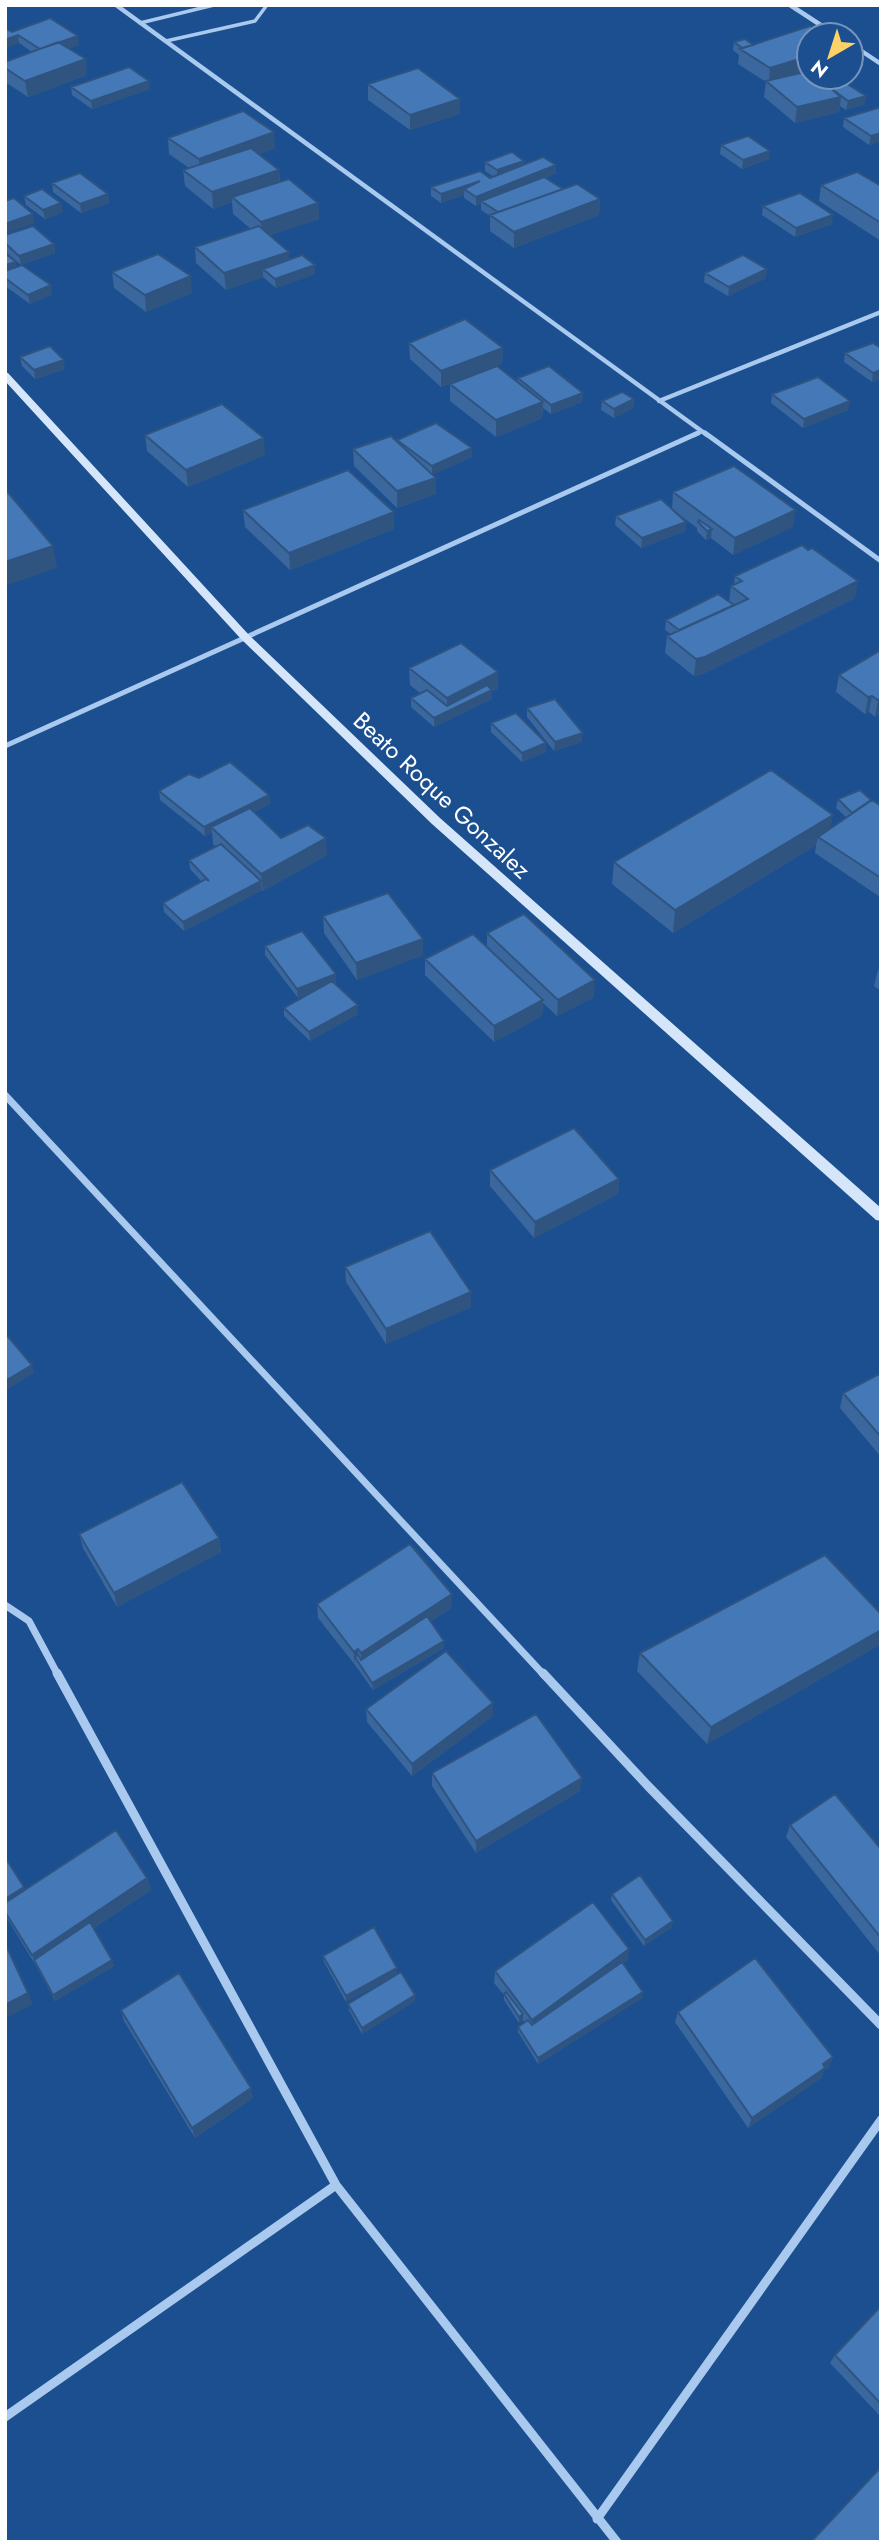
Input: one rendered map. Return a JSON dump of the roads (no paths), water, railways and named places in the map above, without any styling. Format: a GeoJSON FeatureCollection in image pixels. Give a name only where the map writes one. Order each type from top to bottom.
{"type":"FeatureCollection","features":[{"type":"Feature","properties":{"kind":"street"},"geometry":{"type":"LineString","coordinates":[[116,5],[699,432],[881,561]]}},
{"type":"Feature","properties":{"kind":"street"},"geometry":{"type":"LineString","coordinates":[[790,5],[815,21]]}},
{"type":"Feature","properties":{"kind":"street"},"geometry":{"type":"LineString","coordinates":[[865,53],[881,64]]}},
{"type":"Feature","properties":{"kind":"street"},"geometry":{"type":"LineString","coordinates":[[659,401],[881,312]]}},
{"type":"Feature","properties":{"kind":"street","name":"Beato Roque Gonzalez"},"geometry":{"type":"LineString","coordinates":[[5,374],[245,637],[436,821],[881,1216]]}},
{"type":"Feature","properties":{"kind":"street"},"geometry":{"type":"LineString","coordinates":[[5,746],[699,432]]}},
{"type":"Feature","properties":{"kind":"street"},"geometry":{"type":"LineString","coordinates":[[5,1096],[648,1786],[881,2025]]}},
{"type":"Feature","properties":{"kind":"street"},"geometry":{"type":"LineString","coordinates":[[5,1605],[29,1621],[336,2185],[617,2542]]}},
{"type":"Feature","properties":{"kind":"street"},"geometry":{"type":"LineString","coordinates":[[597,2519],[881,2120]]}},
{"type":"Feature","properties":{"kind":"street"},"geometry":{"type":"LineString","coordinates":[[5,2417],[336,2185]]}},
{"type":"Feature","properties":{"kind":"lane"},"geometry":{"type":"LineString","coordinates":[[186,5],[192,10]]}},
{"type":"Feature","properties":{"kind":"lane"},"geometry":{"type":"LineString","coordinates":[[140,23],[214,5]]}},
{"type":"Feature","properties":{"kind":"lane"},"geometry":{"type":"LineString","coordinates":[[166,41],[255,21],[267,9],[267,5]]}}]}
